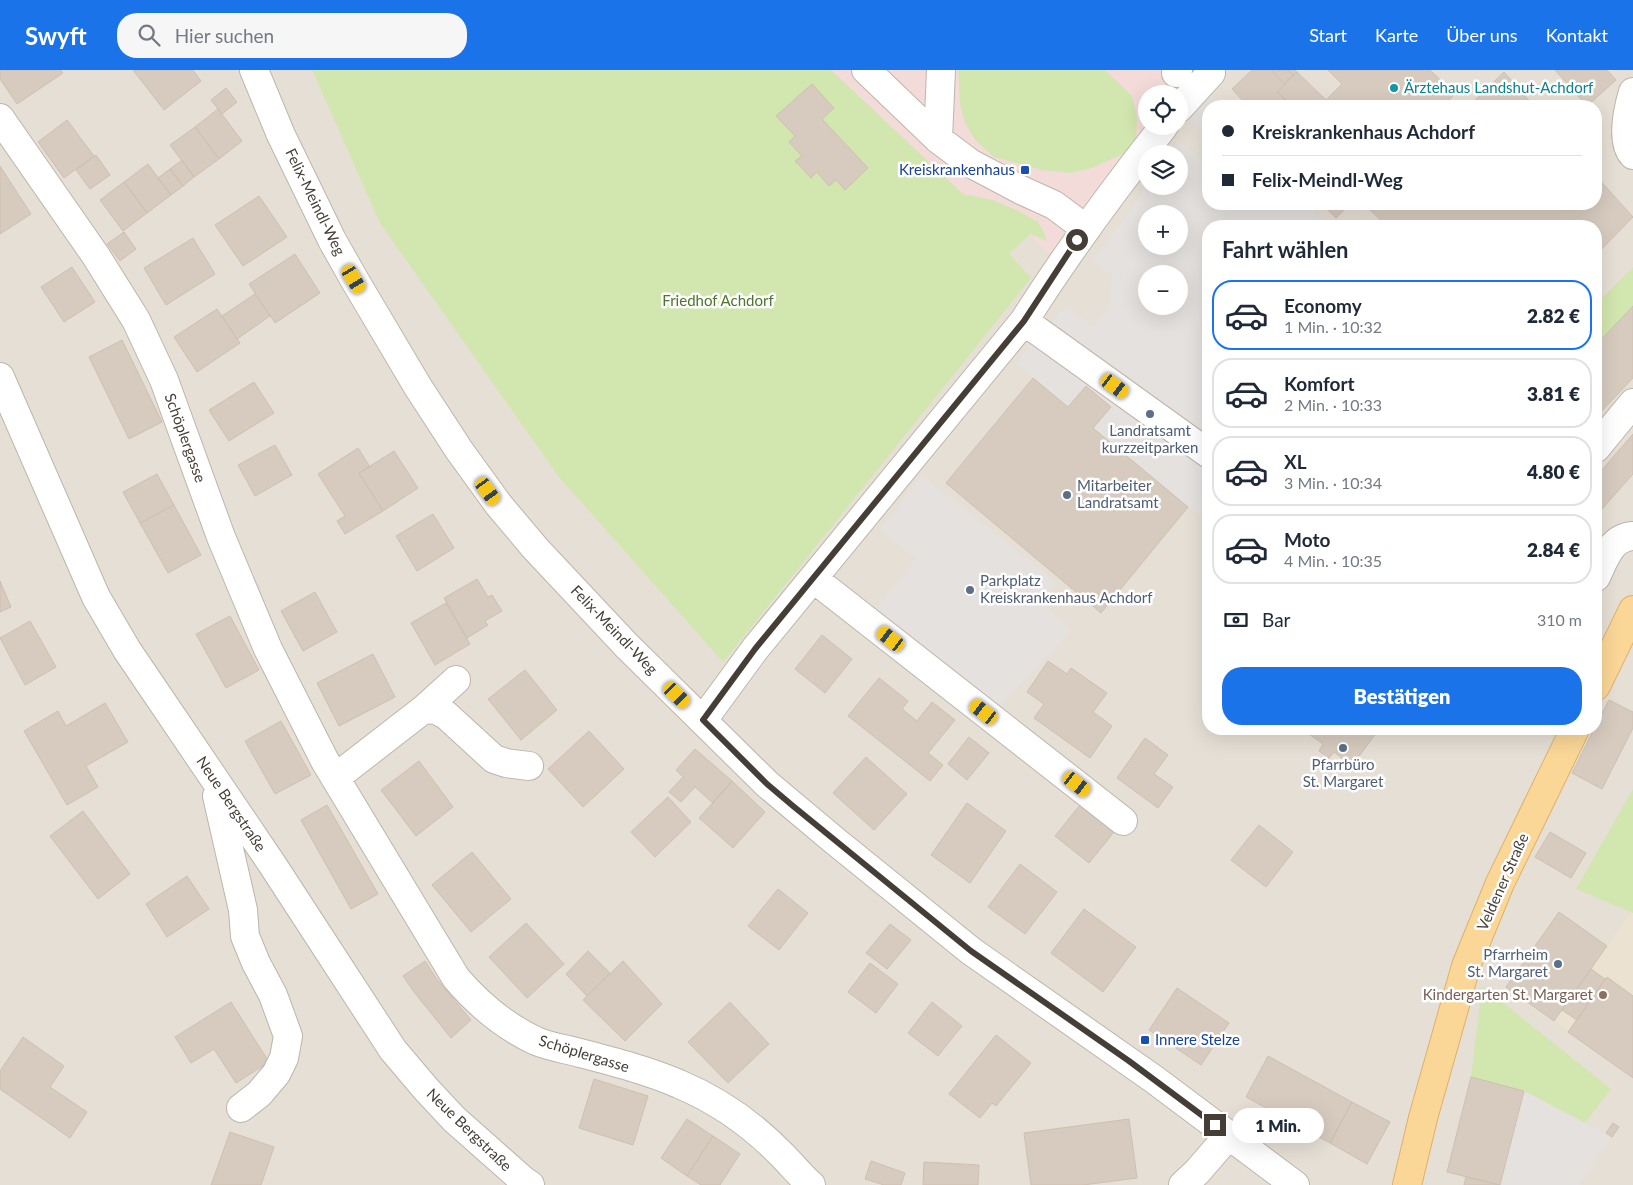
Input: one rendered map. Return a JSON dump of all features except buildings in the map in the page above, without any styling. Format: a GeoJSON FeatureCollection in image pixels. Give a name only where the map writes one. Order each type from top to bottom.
{"type":"FeatureCollection","features":[{"type":"Feature","properties":{"kind":"main road"},"geometry":{"type":"LineString","coordinates":[[1602,674],[1633,610]]}},
{"type":"Feature","properties":{"kind":"main road","name":"Veldener Straße"},"geometry":{"type":"LineString","coordinates":[[1407,1185],[1423,1118],[1466,966],[1500,883],[1573,735]]}},
{"type":"Feature","properties":{"kind":"street","name":"Felix-Meindl-Weg"},"geometry":{"type":"LineString","coordinates":[[254,70],[282,135],[332,240],[418,387],[459,450],[498,504],[535,548],[626,645],[767,784],[793,806],[971,951],[1129,1061],[1295,1185]]}},
{"type":"Feature","properties":{"kind":"street"},"geometry":{"type":"LineString","coordinates":[[866,70],[938,139],[970,162],[1022,190],[1054,204],[1085,228]]}},
{"type":"Feature","properties":{"kind":"street"},"geometry":{"type":"LineString","coordinates":[[938,139],[941,70]]}},
{"type":"Feature","properties":{"kind":"street"},"geometry":{"type":"LineString","coordinates":[[1188,98],[1211,73]]}},
{"type":"Feature","properties":{"kind":"street"},"geometry":{"type":"LineString","coordinates":[[1633,92],[1627,111],[1627,144],[1633,155]]}},
{"type":"Feature","properties":{"kind":"street","name":"Schöplergasse"},"geometry":{"type":"LineString","coordinates":[[0,118],[96,256],[136,320],[164,380],[245,596],[268,649],[335,776],[456,978],[473,998],[491,1014],[510,1027],[538,1041],[678,1083],[710,1099],[755,1131],[811,1185]]}},
{"type":"Feature","properties":{"kind":"street"},"geometry":{"type":"LineString","coordinates":[[703,720],[755,649],[1024,321],[1085,228],[1157,135]]}},
{"type":"Feature","properties":{"kind":"street"},"geometry":{"type":"LineString","coordinates":[[1024,321],[1202,449]]}},
{"type":"Feature","properties":{"kind":"street","name":"Neue Bergstraße"},"geometry":{"type":"LineString","coordinates":[[0,377],[96,597],[131,657],[212,775],[394,1050],[454,1119],[530,1185]]}},
{"type":"Feature","properties":{"kind":"street"},"geometry":{"type":"LineString","coordinates":[[1602,441],[1633,403]]}},
{"type":"Feature","properties":{"kind":"street"},"geometry":{"type":"LineString","coordinates":[[1602,565],[1613,544],[1633,536]]}},
{"type":"Feature","properties":{"kind":"street"},"geometry":{"type":"LineString","coordinates":[[814,579],[1123,821]]}},
{"type":"Feature","properties":{"kind":"street"},"geometry":{"type":"LineString","coordinates":[[335,776],[424,709],[456,680]]}},
{"type":"Feature","properties":{"kind":"street"},"geometry":{"type":"LineString","coordinates":[[424,709],[436,710],[446,715],[494,759],[506,763],[529,766]]}},
{"type":"Feature","properties":{"kind":"street"},"geometry":{"type":"LineString","coordinates":[[212,775],[226,828],[243,910],[245,936],[256,963],[273,995],[288,1036],[284,1058],[276,1074],[260,1094],[241,1108]]}},
{"type":"Feature","properties":{"kind":"street"},"geometry":{"type":"LineString","coordinates":[[1183,1185],[1198,1172],[1229,1135]]}},
{"type":"Feature","properties":{"kind":"shaded area"},"geometry":{"type":"Polygon","coordinates":[[[0,70],[1633,70],[1633,1185],[0,1185],[0,70]]]}},
{"type":"Feature","properties":{"kind":"shaded area"},"geometry":{"type":"Polygon","coordinates":[[[831,70],[1207,70],[1188,86],[1138,85],[1138,135],[1143,135],[1127,152],[1049,254],[1030,235],[1017,246],[831,70]]]}},
{"type":"Feature","properties":{"kind":"shaded area"},"geometry":{"type":"Polygon","coordinates":[[[1211,96],[1216,100],[1207,100],[1211,96]]]}},
{"type":"Feature","properties":{"kind":"shaded area"},"geometry":{"type":"Polygon","coordinates":[[[1202,106],[1202,131],[1189,120],[1202,106]]]}},
{"type":"Feature","properties":{"kind":"shaded area"},"geometry":{"type":"Polygon","coordinates":[[[1178,140],[1184,145],[1174,145],[1178,140]]]}},
{"type":"Feature","properties":{"kind":"shaded area"},"geometry":{"type":"Polygon","coordinates":[[[1188,148],[1202,160],[1202,210],[1312,210],[1321,220],[1202,220],[1202,515],[1188,507],[1093,428],[1111,407],[1086,386],[1068,407],[1016,363],[1066,305],[1092,327],[1109,307],[1112,275],[1092,261],[1128,214],[1139,195],[1188,195],[1188,148]]]}},
{"type":"Feature","properties":{"kind":"shaded area","name":"Parkplatz Kreiskrankenhaus Achdorf"},"geometry":{"type":"Polygon","coordinates":[[[922,475],[1056,582],[1045,597],[1050,612],[1071,631],[998,709],[872,614],[916,558],[880,530],[922,475]]]}},
{"type":"Feature","properties":{"kind":"shaded area","name":"Kindergarten St. Margaret"},"geometry":{"type":"Polygon","coordinates":[[[1631,912],[1633,913],[1633,1078],[1554,1021],[1631,912]]]}},
{"type":"Feature","properties":{"kind":"shaded area"},"geometry":{"type":"Polygon","coordinates":[[[1524,1091],[1612,1137],[1579,1185],[1500,1185],[1524,1091]]]}},
{"type":"Feature","properties":{"kind":"green space","name":"Friedhof Achdorf"},"geometry":{"type":"Polygon","coordinates":[[[312,70],[831,70],[963,194],[993,200],[1021,212],[1038,222],[1047,241],[1030,234],[1009,254],[1031,278],[723,662],[559,477],[380,223],[312,70]]]}},
{"type":"Feature","properties":{"kind":"green space"},"geometry":{"type":"Polygon","coordinates":[[[958,70],[1105,70],[1132,96],[1137,116],[1136,142],[1127,152],[1092,168],[1071,173],[1042,170],[994,157],[975,140],[965,123],[960,104],[958,70]]]}},
{"type":"Feature","properties":{"kind":"green space"},"geometry":{"type":"Polygon","coordinates":[[[1633,267],[1633,306],[1602,339],[1602,298],[1633,267]]]}},
{"type":"Feature","properties":{"kind":"green space"},"geometry":{"type":"Polygon","coordinates":[[[1633,789],[1633,913],[1576,889],[1633,789]]]}},
{"type":"Feature","properties":{"kind":"green space"},"geometry":{"type":"Polygon","coordinates":[[[1482,986],[1611,1089],[1585,1123],[1524,1091],[1471,1077],[1482,986]]]}},
{"type":"Feature","properties":{"kind":"place","name":"Ärztehaus Landshut-Achdorf"},"geometry":{"type":"Point","coordinates":[1394,88]}},
{"type":"Feature","properties":{"kind":"place","name":"Kreiskrankenhaus"},"geometry":{"type":"Point","coordinates":[1025,170]}},
{"type":"Feature","properties":{"kind":"place","name":"Landratsamt kurzzeitparken"},"geometry":{"type":"Point","coordinates":[1150,414]}},
{"type":"Feature","properties":{"kind":"place","name":"Mitarbeiter Landratsamt"},"geometry":{"type":"Point","coordinates":[1067,495]}},
{"type":"Feature","properties":{"kind":"place","name":"Parkplatz Kreiskrankenhaus Achdorf"},"geometry":{"type":"Point","coordinates":[970,590]}},
{"type":"Feature","properties":{"kind":"place","name":"Pfarrbüro St. Margaret"},"geometry":{"type":"Point","coordinates":[1343,748]}},
{"type":"Feature","properties":{"kind":"place","name":"Pfarrheim St. Margaret"},"geometry":{"type":"Point","coordinates":[1558,964]}},
{"type":"Feature","properties":{"kind":"place","name":"Kindergarten St. Margaret"},"geometry":{"type":"Point","coordinates":[1603,995]}},
{"type":"Feature","properties":{"kind":"place","name":"Innere Stelze"},"geometry":{"type":"Point","coordinates":[1145,1040]}},
{"type":"Feature","properties":{"kind":"route"},"geometry":{"type":"LineString","coordinates":[[1077,240],[1024,321],[755,649],[703,720],[767,784],[834,841],[971,951],[1129,1061],[1215,1125]]}}]}
